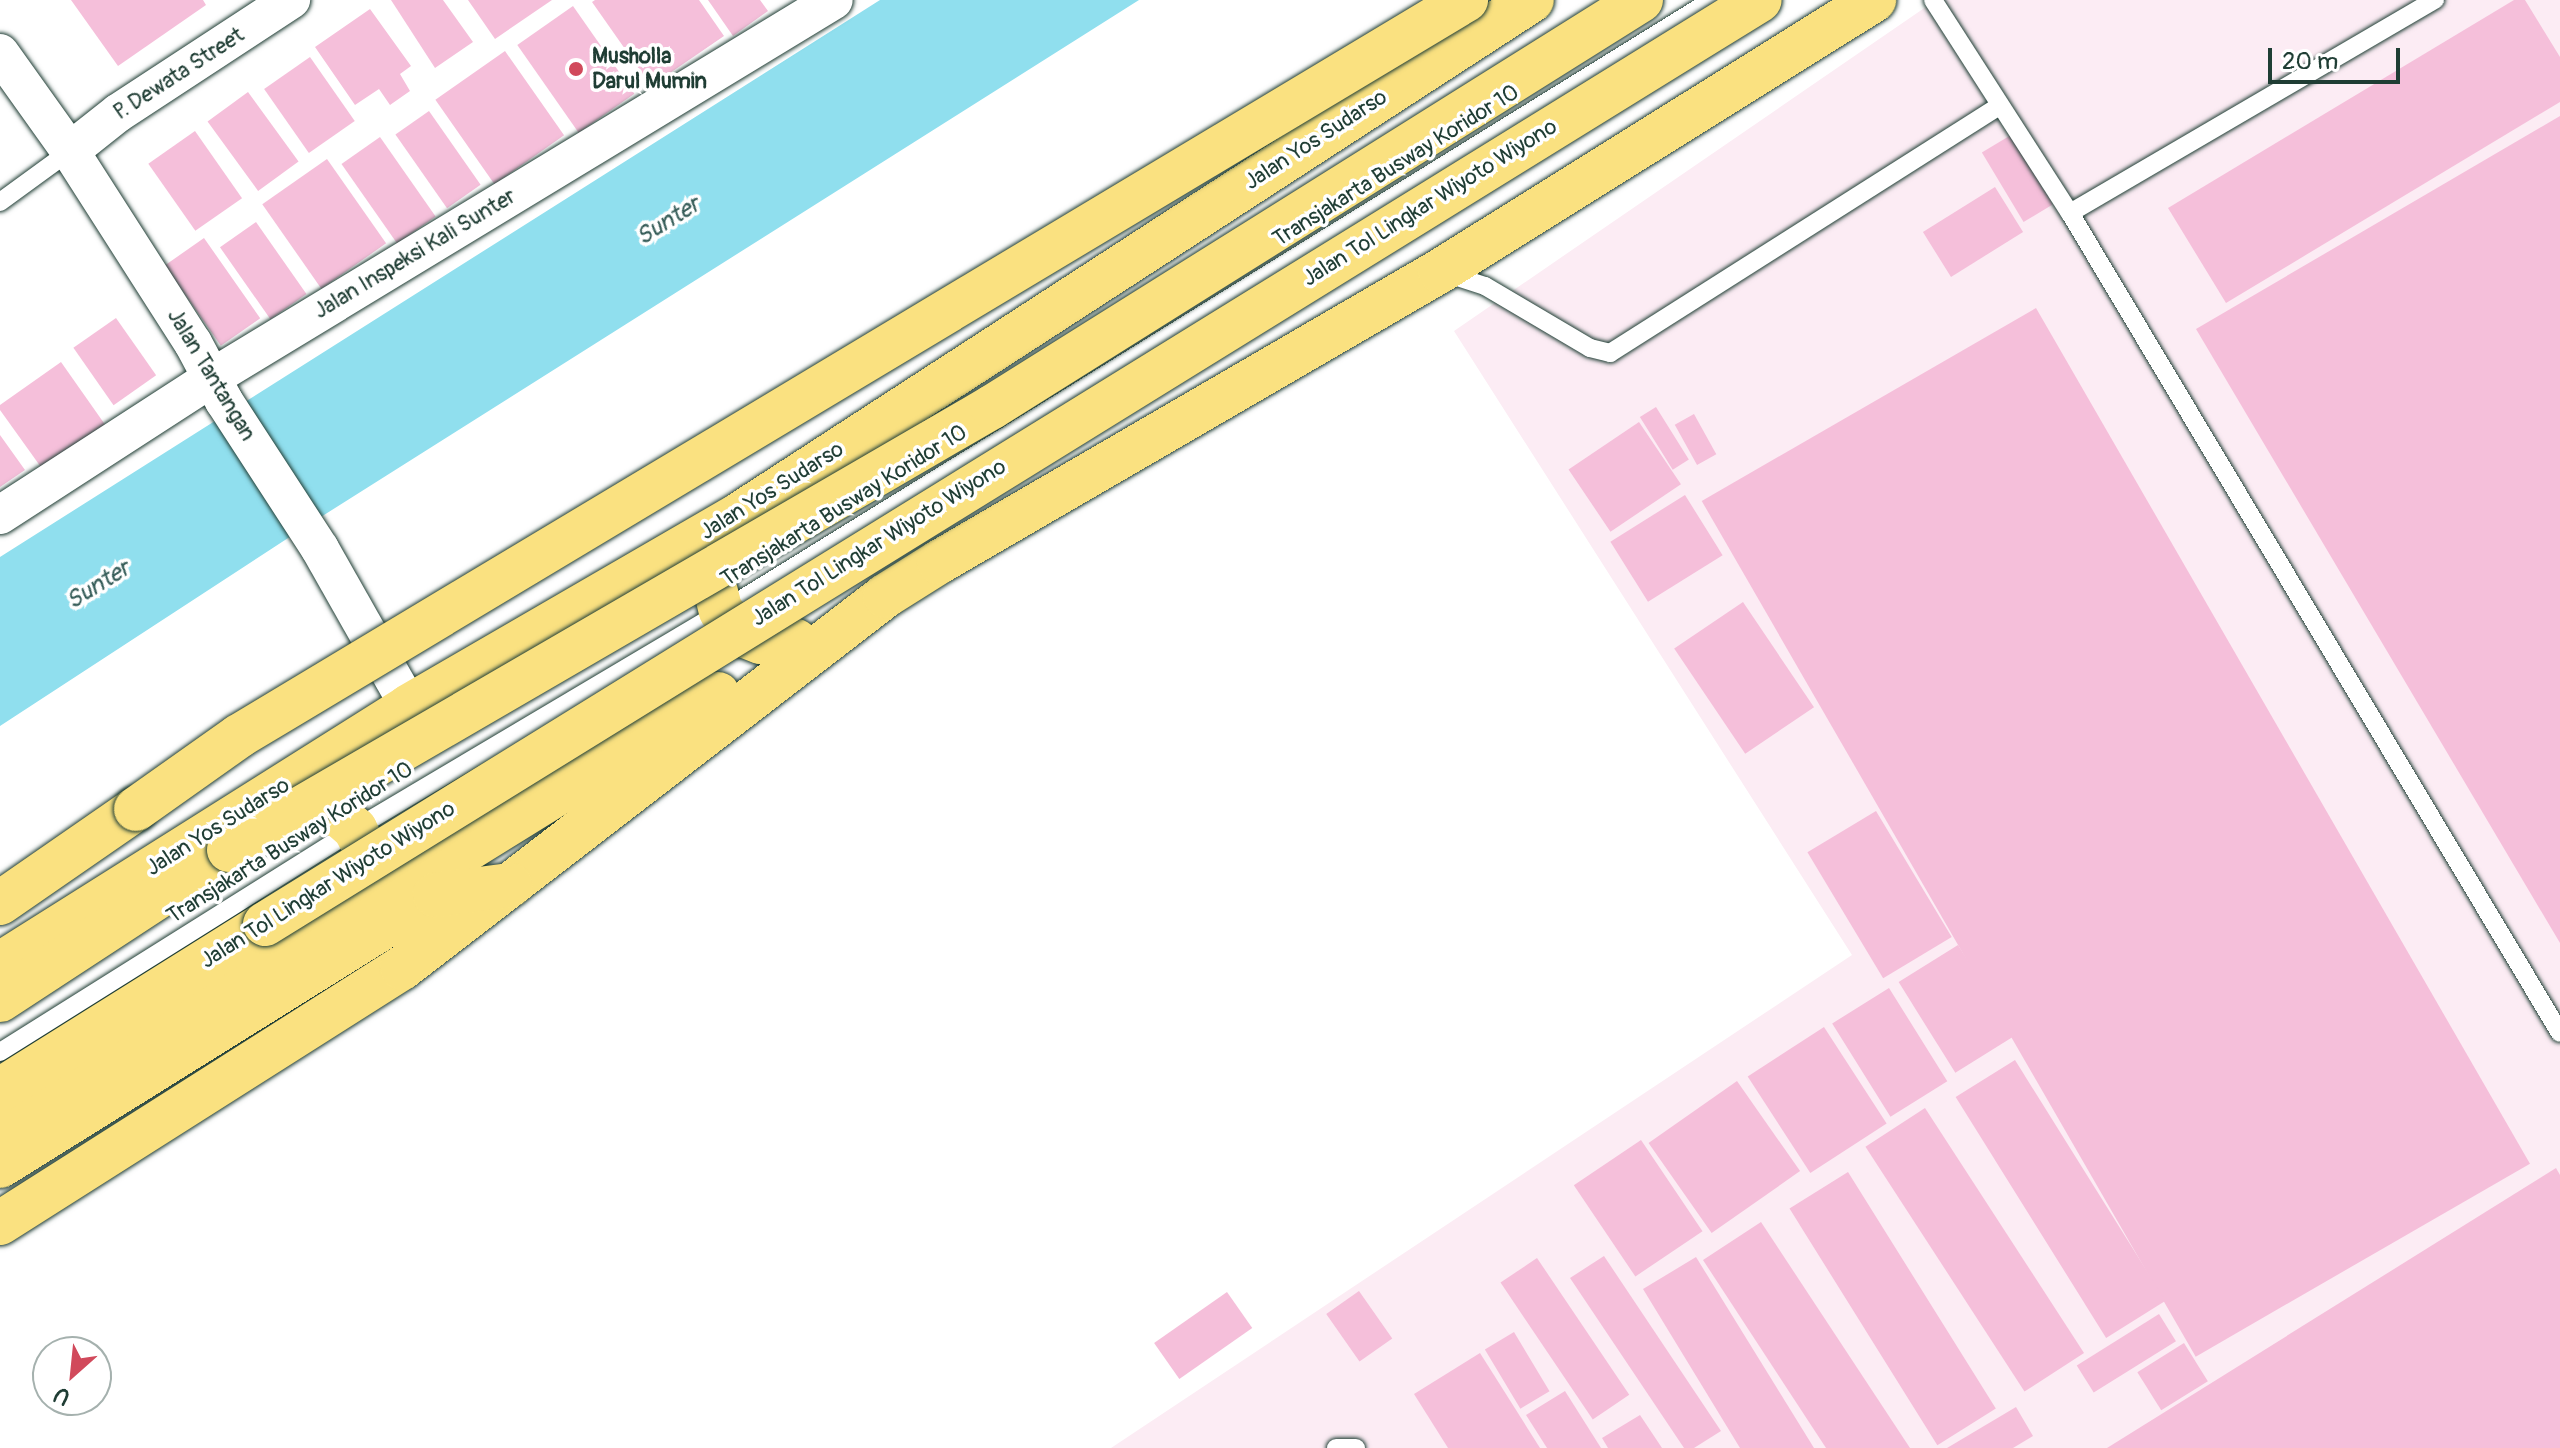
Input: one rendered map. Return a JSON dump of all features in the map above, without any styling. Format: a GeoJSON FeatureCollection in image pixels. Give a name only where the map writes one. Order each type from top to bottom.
{"type":"FeatureCollection","features":[{"type":"Feature","properties":{"kind":"highway"},"geometry":{"type":"LineString","coordinates":[[0,903],[239,736],[1466,0]]}},
{"type":"Feature","properties":{"kind":"highway","name":"Jalan Yos Sudarso"},"geometry":{"type":"LineString","coordinates":[[0,964],[409,706],[740,514],[1532,0]]}},
{"type":"Feature","properties":{"kind":"highway"},"geometry":{"type":"LineString","coordinates":[[0,1000],[229,850],[992,407],[1641,0]]}},
{"type":"Feature","properties":{"kind":"highway","name":"Jalan Tol Lingkar Wiyoto Wiyono"},"geometry":{"type":"LineString","coordinates":[[0,1090],[1760,0]]}},
{"type":"Feature","properties":{"kind":"highway"},"geometry":{"type":"LineString","coordinates":[[0,1132],[355,919],[705,702],[796,641],[885,596],[1440,271],[1874,0]]}},
{"type":"Feature","properties":{"kind":"highway"},"geometry":{"type":"LineString","coordinates":[[731,537],[722,549],[713,580],[721,611],[745,636],[761,642],[796,641]]}},
{"type":"Feature","properties":{"kind":"highway"},"geometry":{"type":"LineString","coordinates":[[0,1223],[402,968],[885,596]]}},
{"type":"Feature","properties":{"kind":"highway"},"geometry":{"type":"LineString","coordinates":[[261,822],[300,809],[320,810],[340,816],[355,829],[370,858],[370,889],[355,919]]}},
{"type":"Feature","properties":{"kind":"highway"},"geometry":{"type":"LineString","coordinates":[[0,1166],[435,895],[510,885]]}},
{"type":"Feature","properties":{"kind":"street","name":"P. Dewata Street"},"geometry":{"type":"LineString","coordinates":[[70,151],[118,113],[291,0]]}},
{"type":"Feature","properties":{"kind":"street","name":"Jalan Inspeksi Kali Sunter"},"geometry":{"type":"LineString","coordinates":[[0,515],[219,389],[834,0]]}},
{"type":"Feature","properties":{"kind":"street","name":"Jalan Tantangan"},"geometry":{"type":"LineString","coordinates":[[0,53],[70,151],[320,549],[409,706]]}},
{"type":"Feature","properties":{"kind":"lane","name":"Transjakarta Busway Koridor 10"},"geometry":{"type":"LineString","coordinates":[[0,990],[261,822],[731,537],[944,419],[1609,0]]}},
{"type":"Feature","properties":{"kind":"lane","name":"Transjakarta Busway Koridor 10"},"geometry":{"type":"LineString","coordinates":[[0,1052],[355,829],[721,611],[1712,0]]}},
{"type":"Feature","properties":{"kind":"lane"},"geometry":{"type":"LineString","coordinates":[[1933,0],[2070,213],[2560,1033]]}},
{"type":"Feature","properties":{"kind":"lane"},"geometry":{"type":"LineString","coordinates":[[2070,213],[2435,0]]}},
{"type":"Feature","properties":{"kind":"lane"},"geometry":{"type":"LineString","coordinates":[[1440,271],[1485,286],[1590,348],[1610,353],[1999,106]]}},
{"type":"Feature","properties":{"kind":"lane"},"geometry":{"type":"LineString","coordinates":[[0,202],[70,151]]}},
{"type":"Feature","properties":{"kind":"lane"},"geometry":{"type":"LineString","coordinates":[[1336,1448],[1356,1448]]}},
{"type":"Feature","properties":{"kind":"shaded area"},"geometry":{"type":"Polygon","coordinates":[[[1936,0],[2560,0],[2560,1448],[1111,1448],[1852,955],[1454,331],[1936,0]]]}},
{"type":"Feature","properties":{"kind":"water","name":"Sunter"},"geometry":{"type":"Polygon","coordinates":[[[880,0],[1139,0],[305,527],[0,726],[0,557],[880,0]]]}},
{"type":"Feature","properties":{"kind":"building"},"geometry":{"type":"Polygon","coordinates":[[[71,0],[203,0],[206,5],[118,66],[71,0]]]}},
{"type":"Feature","properties":{"kind":"building"},"geometry":{"type":"Polygon","coordinates":[[[391,0],[443,0],[473,42],[435,68],[391,0]]]}},
{"type":"Feature","properties":{"kind":"building"},"geometry":{"type":"Polygon","coordinates":[[[468,0],[552,0],[495,39],[468,0]]]}},
{"type":"Feature","properties":{"kind":"building"},"geometry":{"type":"Polygon","coordinates":[[[699,0],[724,36],[651,86],[592,2],[699,0]]]}},
{"type":"Feature","properties":{"kind":"building"},"geometry":{"type":"Polygon","coordinates":[[[708,0],[760,0],[768,11],[733,36],[708,0]]]}},
{"type":"Feature","properties":{"kind":"building"},"geometry":{"type":"Polygon","coordinates":[[[2514,0],[2525,0],[2560,57],[2560,102],[2226,303],[2168,208],[2514,0]]]}},
{"type":"Feature","properties":{"kind":"building","name":"Musholla Darul Mumin"},"geometry":{"type":"Polygon","coordinates":[[[573,6],[634,94],[579,133],[517,45],[573,6]]]}},
{"type":"Feature","properties":{"kind":"building"},"geometry":{"type":"Polygon","coordinates":[[[370,9],[411,66],[400,74],[410,91],[390,105],[379,89],[355,105],[315,47],[370,9]]]}},
{"type":"Feature","properties":{"kind":"building"},"geometry":{"type":"Polygon","coordinates":[[[505,51],[564,135],[494,184],[435,100],[505,51]]]}},
{"type":"Feature","properties":{"kind":"building"},"geometry":{"type":"Polygon","coordinates":[[[310,57],[355,121],[309,153],[264,89],[310,57]]]}},
{"type":"Feature","properties":{"kind":"building"},"geometry":{"type":"Polygon","coordinates":[[[248,92],[299,162],[258,191],[208,121],[248,92]]]}},
{"type":"Feature","properties":{"kind":"building"},"geometry":{"type":"Polygon","coordinates":[[[429,111],[481,185],[447,208],[395,135],[429,111]]]}},
{"type":"Feature","properties":{"kind":"building"},"geometry":{"type":"Polygon","coordinates":[[[2560,116],[2560,943],[2196,329],[2560,116]]]}},
{"type":"Feature","properties":{"kind":"building"},"geometry":{"type":"Polygon","coordinates":[[[195,131],[242,198],[195,231],[148,164],[195,131]]]}},
{"type":"Feature","properties":{"kind":"building"},"geometry":{"type":"Polygon","coordinates":[[[2011,135],[2053,204],[2024,222],[1982,153],[2011,135]]]}},
{"type":"Feature","properties":{"kind":"building"},"geometry":{"type":"Polygon","coordinates":[[[380,137],[436,216],[397,243],[341,164],[380,137]]]}},
{"type":"Feature","properties":{"kind":"building"},"geometry":{"type":"Polygon","coordinates":[[[327,159],[386,243],[321,289],[262,204],[327,159]]]}},
{"type":"Feature","properties":{"kind":"building"},"geometry":{"type":"Polygon","coordinates":[[[1995,187],[2023,232],[1951,277],[1923,232],[1995,187]]]}},
{"type":"Feature","properties":{"kind":"building"},"geometry":{"type":"Polygon","coordinates":[[[256,222],[306,294],[270,319],[220,247],[256,222]]]}},
{"type":"Feature","properties":{"kind":"building"},"geometry":{"type":"Polygon","coordinates":[[[204,238],[260,318],[221,346],[165,266],[204,238]]]}},
{"type":"Feature","properties":{"kind":"building"},"geometry":{"type":"Polygon","coordinates":[[[2036,308],[2530,1164],[2196,1357],[1702,501],[2036,308]]]}},
{"type":"Feature","properties":{"kind":"building"},"geometry":{"type":"Polygon","coordinates":[[[116,318],[156,375],[114,405],[73,348],[116,318]]]}},
{"type":"Feature","properties":{"kind":"building"},"geometry":{"type":"Polygon","coordinates":[[[61,362],[106,426],[43,470],[0,410],[0,405],[61,362]]]}},
{"type":"Feature","properties":{"kind":"building"},"geometry":{"type":"Polygon","coordinates":[[[1656,407],[1689,460],[1673,470],[1640,417],[1656,407]]]}},
{"type":"Feature","properties":{"kind":"building"},"geometry":{"type":"Polygon","coordinates":[[[1694,414],[1716,454],[1697,465],[1675,425],[1694,414]]]}},
{"type":"Feature","properties":{"kind":"building"},"geometry":{"type":"Polygon","coordinates":[[[1639,422],[1681,484],[1610,532],[1569,470],[1639,422]]]}},
{"type":"Feature","properties":{"kind":"building"},"geometry":{"type":"Polygon","coordinates":[[[0,435],[25,470],[0,487],[0,435]]]}},
{"type":"Feature","properties":{"kind":"building"},"geometry":{"type":"Polygon","coordinates":[[[1685,495],[1723,555],[1648,602],[1610,542],[1685,495]]]}},
{"type":"Feature","properties":{"kind":"building"},"geometry":{"type":"Polygon","coordinates":[[[1743,602],[1814,707],[1745,754],[1674,648],[1743,602]]]}},
{"type":"Feature","properties":{"kind":"building"},"geometry":{"type":"Polygon","coordinates":[[[1876,811],[1952,937],[1883,978],[1807,852],[1876,811]]]}},
{"type":"Feature","properties":{"kind":"building"},"geometry":{"type":"Polygon","coordinates":[[[1958,945],[2015,1036],[1955,1073],[1899,982],[1958,945]]]}},
{"type":"Feature","properties":{"kind":"building"},"geometry":{"type":"Polygon","coordinates":[[[1889,988],[1947,1081],[1890,1117],[1832,1024],[1889,988]]]}},
{"type":"Feature","properties":{"kind":"building"},"geometry":{"type":"Polygon","coordinates":[[[1824,1027],[1887,1123],[1810,1173],[1748,1077],[1824,1027]]]}},
{"type":"Feature","properties":{"kind":"building"},"geometry":{"type":"Polygon","coordinates":[[[2015,1060],[2165,1301],[2106,1338],[1956,1097],[2015,1060]]]}},
{"type":"Feature","properties":{"kind":"building"},"geometry":{"type":"Polygon","coordinates":[[[1737,1081],[1800,1171],[1712,1233],[1649,1143],[1737,1081]]]}},
{"type":"Feature","properties":{"kind":"building"},"geometry":{"type":"Polygon","coordinates":[[[1925,1108],[2084,1353],[2024,1392],[1865,1147],[1925,1108]]]}},
{"type":"Feature","properties":{"kind":"building"},"geometry":{"type":"Polygon","coordinates":[[[1641,1140],[1703,1231],[1635,1276],[1574,1185],[1641,1140]]]}},
{"type":"Feature","properties":{"kind":"building"},"geometry":{"type":"Polygon","coordinates":[[[2556,1168],[2560,1175],[2560,1448],[2107,1448],[2556,1168]]]}},
{"type":"Feature","properties":{"kind":"building"},"geometry":{"type":"Polygon","coordinates":[[[1848,1172],[1996,1409],[1937,1445],[1789,1209],[1848,1172]]]}},
{"type":"Feature","properties":{"kind":"building"},"geometry":{"type":"Polygon","coordinates":[[[1761,1222],[1910,1448],[1826,1448],[1703,1260],[1761,1222]]]}},
{"type":"Feature","properties":{"kind":"building"},"geometry":{"type":"Polygon","coordinates":[[[1604,1256],[1721,1431],[1694,1448],[1684,1448],[1570,1278],[1604,1256]]]}},
{"type":"Feature","properties":{"kind":"building"},"geometry":{"type":"Polygon","coordinates":[[[1696,1257],[1814,1448],[1740,1448],[1643,1289],[1696,1257]]]}},
{"type":"Feature","properties":{"kind":"building"},"geometry":{"type":"Polygon","coordinates":[[[1537,1258],[1629,1395],[1593,1419],[1501,1283],[1537,1258]]]}},
{"type":"Feature","properties":{"kind":"building"},"geometry":{"type":"Polygon","coordinates":[[[1359,1291],[1392,1339],[1360,1361],[1326,1314],[1359,1291]]]}},
{"type":"Feature","properties":{"kind":"building"},"geometry":{"type":"Polygon","coordinates":[[[1227,1292],[1252,1328],[1179,1379],[1154,1343],[1227,1292]]]}},
{"type":"Feature","properties":{"kind":"building"},"geometry":{"type":"Polygon","coordinates":[[[2159,1314],[2176,1341],[2094,1393],[2077,1365],[2159,1314]]]}},
{"type":"Feature","properties":{"kind":"building"},"geometry":{"type":"Polygon","coordinates":[[[1514,1332],[1550,1391],[1520,1409],[1485,1350],[1514,1332]]]}},
{"type":"Feature","properties":{"kind":"building"},"geometry":{"type":"Polygon","coordinates":[[[2184,1343],[2208,1381],[2161,1410],[2137,1372],[2184,1343]]]}},
{"type":"Feature","properties":{"kind":"building"},"geometry":{"type":"Polygon","coordinates":[[[1480,1353],[1540,1448],[1448,1448],[1414,1394],[1480,1353]]]}},
{"type":"Feature","properties":{"kind":"building"},"geometry":{"type":"Polygon","coordinates":[[[1565,1391],[1601,1448],[1547,1448],[1526,1415],[1565,1391]]]}},
{"type":"Feature","properties":{"kind":"building"},"geometry":{"type":"Polygon","coordinates":[[[2016,1407],[2033,1436],[2013,1448],[1947,1448],[2016,1407]]]}},
{"type":"Feature","properties":{"kind":"building"},"geometry":{"type":"Polygon","coordinates":[[[1640,1415],[1662,1448],[1608,1448],[1602,1438],[1640,1415]]]}},
{"type":"Feature","properties":{"kind":"place","name":"Musholla Darul Mumin"},"geometry":{"type":"Point","coordinates":[576,69]}}]}
